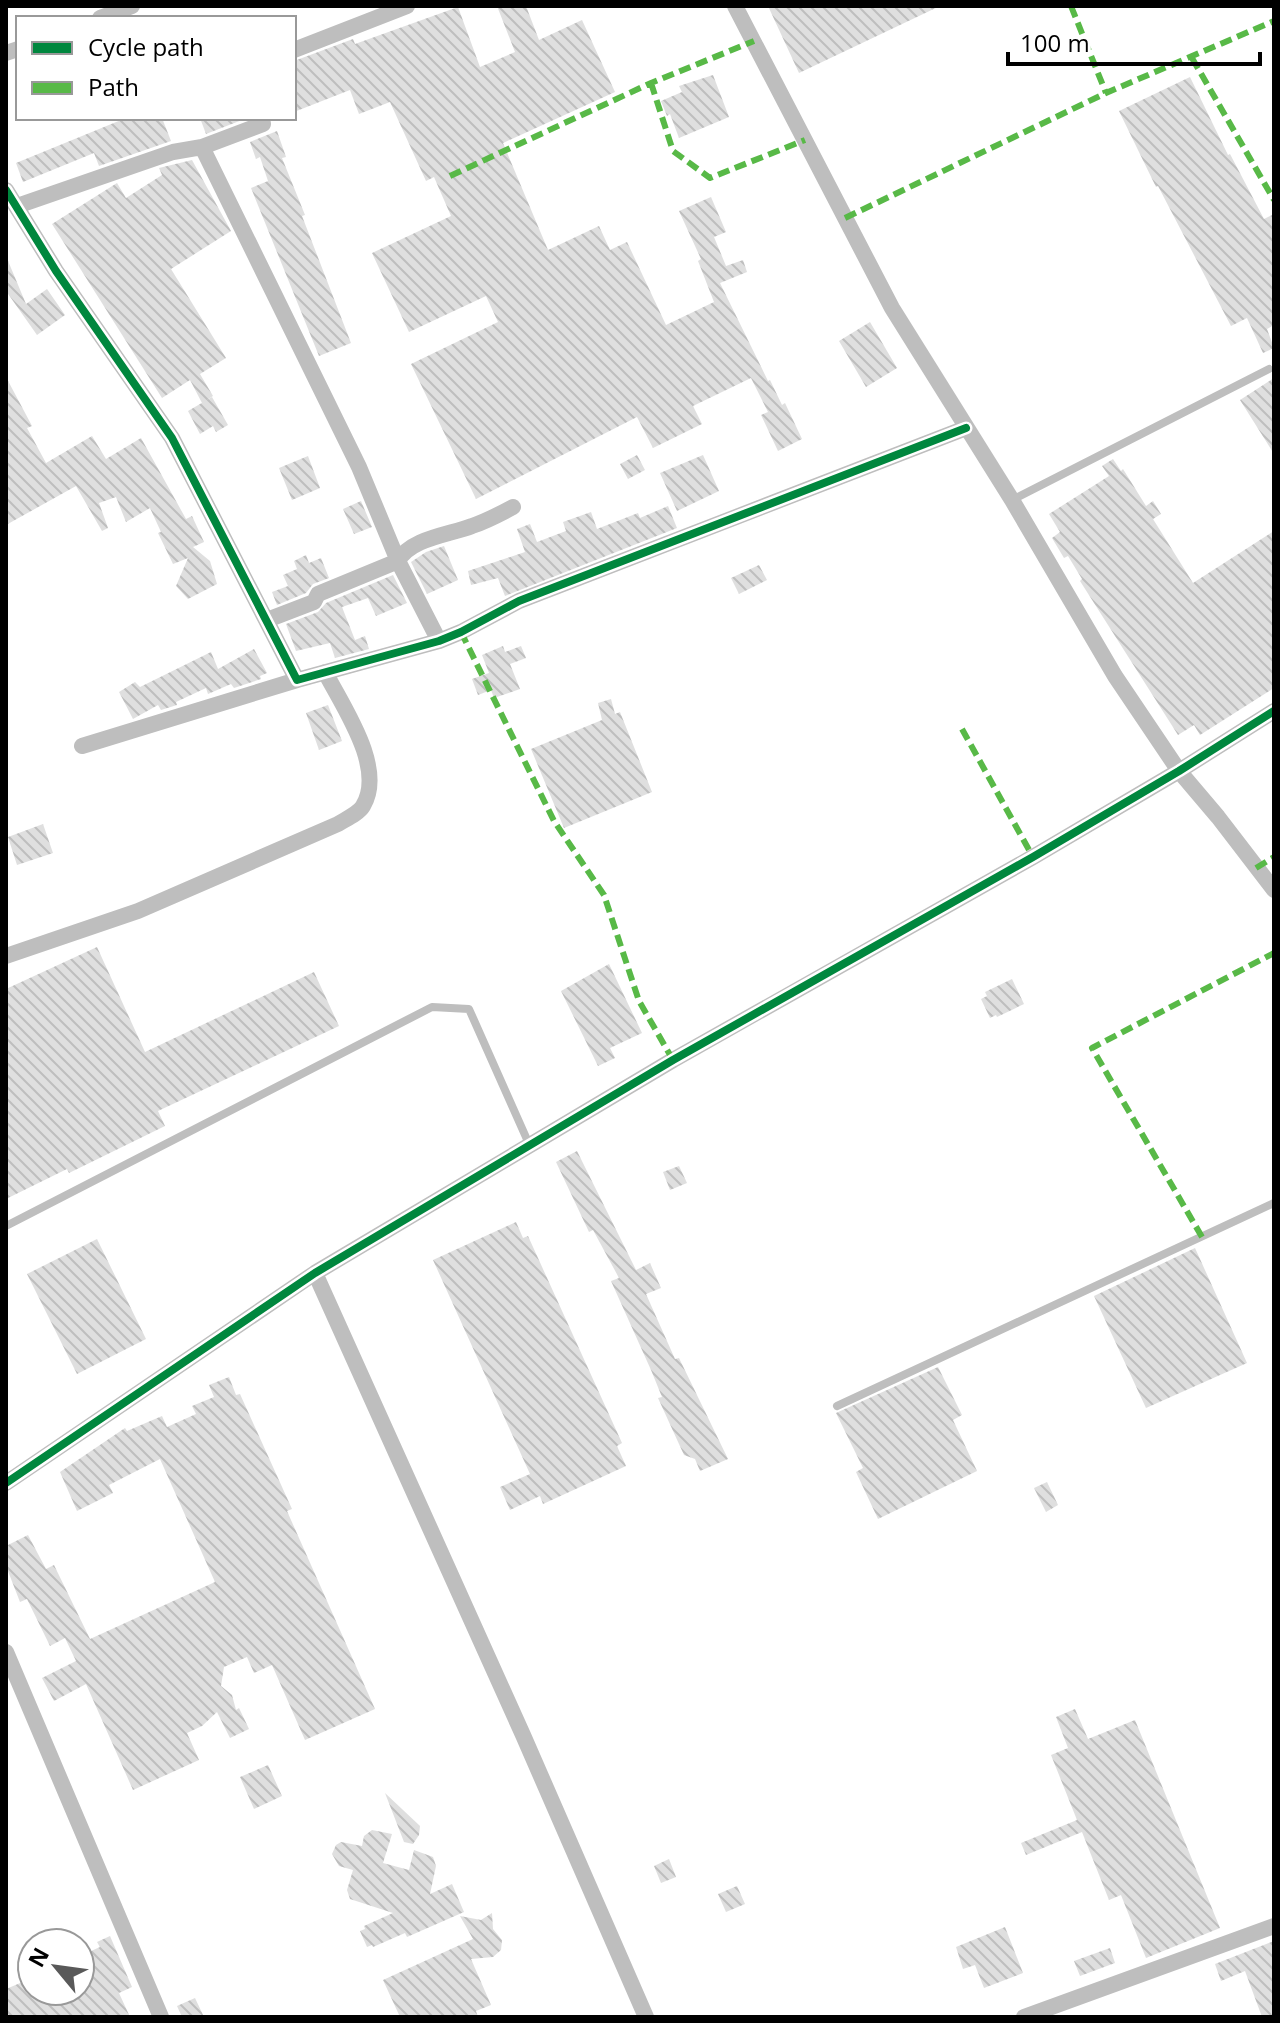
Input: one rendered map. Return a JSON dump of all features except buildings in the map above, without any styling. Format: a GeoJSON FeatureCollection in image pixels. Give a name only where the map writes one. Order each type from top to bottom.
{"type":"FeatureCollection","features":[{"type":"Feature","properties":{"kind":"street"},"geometry":{"type":"LineString","coordinates":[[105,16],[132,6]]}},
{"type":"Feature","properties":{"kind":"street"},"geometry":{"type":"LineString","coordinates":[[296,49],[407,6]]}},
{"type":"Feature","properties":{"kind":"street"},"geometry":{"type":"LineString","coordinates":[[735,6],[892,308],[1012,500],[1115,676],[1179,771],[1274,890]]}},
{"type":"Feature","properties":{"kind":"street"},"geometry":{"type":"LineString","coordinates":[[17,206],[173,152],[202,147],[263,124],[262,120]]}},
{"type":"Feature","properties":{"kind":"street"},"geometry":{"type":"LineString","coordinates":[[202,147],[359,467],[398,561],[439,641]]}},
{"type":"Feature","properties":{"kind":"street"},"geometry":{"type":"LineString","coordinates":[[6,190],[56,271],[172,438],[297,680]]}},
{"type":"Feature","properties":{"kind":"street"},"geometry":{"type":"LineString","coordinates":[[82,746],[297,680],[439,641],[519,601],[966,428]]}},
{"type":"Feature","properties":{"kind":"street"},"geometry":{"type":"LineString","coordinates":[[267,620],[314,602],[318,594],[398,561],[404,551],[447,532],[488,520],[513,507]]}},
{"type":"Feature","properties":{"kind":"street"},"geometry":{"type":"LineString","coordinates":[[6,956],[138,911],[338,824],[363,808],[372,779],[361,742],[325,672]]}},
{"type":"Feature","properties":{"kind":"street"},"geometry":{"type":"LineString","coordinates":[[6,1483],[315,1273],[529,1144],[1033,857],[1274,711]]}},
{"type":"Feature","properties":{"kind":"street"},"geometry":{"type":"LineString","coordinates":[[315,1273],[517,1720],[646,2017]]}},
{"type":"Feature","properties":{"kind":"street"},"geometry":{"type":"LineString","coordinates":[[6,1652],[161,2017]]}},
{"type":"Feature","properties":{"kind":"street"},"geometry":{"type":"LineString","coordinates":[[1024,2017],[1274,1926]]}},
{"type":"Feature","properties":{"kind":"lane"},"geometry":{"type":"LineString","coordinates":[[1012,500],[1269,369]]}},
{"type":"Feature","properties":{"kind":"lane"},"geometry":{"type":"LineString","coordinates":[[6,1226],[432,1007],[469,1009],[529,1144]]}},
{"type":"Feature","properties":{"kind":"lane"},"geometry":{"type":"LineString","coordinates":[[837,1406],[1274,1203]]}},
{"type":"Feature","properties":{"kind":"marked path"},"geometry":{"type":"LineString","coordinates":[[1071,6],[1106,93]]}},
{"type":"Feature","properties":{"kind":"marked path"},"geometry":{"type":"LineString","coordinates":[[845,218],[1106,93],[1274,21]]}},
{"type":"Feature","properties":{"kind":"marked path"},"geometry":{"type":"LineString","coordinates":[[450,176],[651,83],[754,41]]}},
{"type":"Feature","properties":{"kind":"marked path"},"geometry":{"type":"LineString","coordinates":[[1192,58],[1274,200]]}},
{"type":"Feature","properties":{"kind":"marked path"},"geometry":{"type":"LineString","coordinates":[[651,83],[673,151],[710,178],[805,140]]}},
{"type":"Feature","properties":{"kind":"marked path"},"geometry":{"type":"LineString","coordinates":[[461,632],[554,821],[604,895],[639,1001],[673,1060]]}},
{"type":"Feature","properties":{"kind":"marked path"},"geometry":{"type":"LineString","coordinates":[[962,729],[1033,857]]}},
{"type":"Feature","properties":{"kind":"marked path"},"geometry":{"type":"LineString","coordinates":[[1256,868],[1274,857]]}},
{"type":"Feature","properties":{"kind":"marked path"},"geometry":{"type":"LineString","coordinates":[[1202,1237],[1092,1048],[1274,953]]}},
{"type":"Feature","properties":{"kind":"cycle path"},"geometry":{"type":"LineString","coordinates":[[6,190],[56,271],[172,438],[297,680],[439,641],[519,601],[966,428]]}},
{"type":"Feature","properties":{"kind":"cycle path"},"geometry":{"type":"LineString","coordinates":[[6,1483],[315,1273],[673,1060],[1033,857],[1274,711]]}}]}
